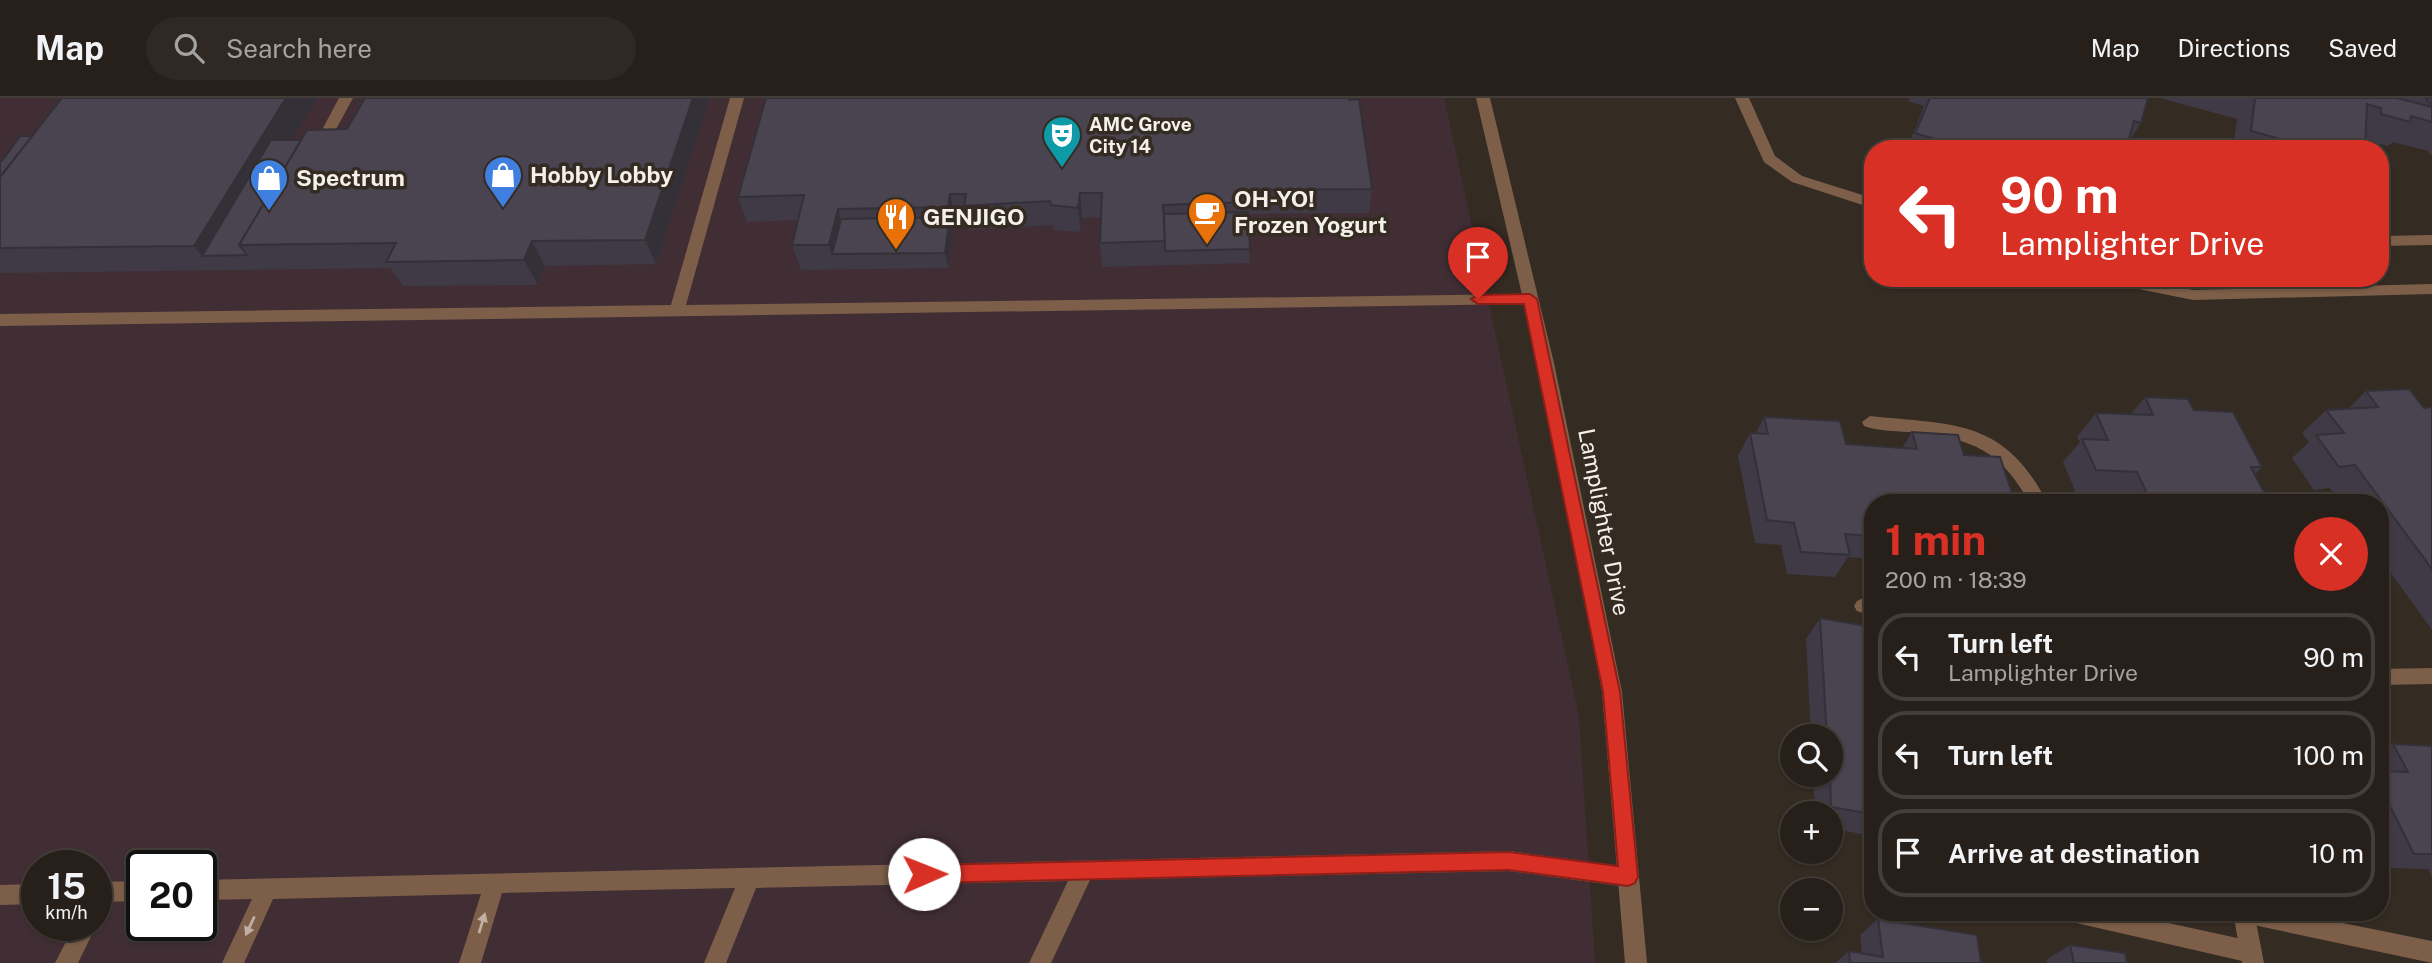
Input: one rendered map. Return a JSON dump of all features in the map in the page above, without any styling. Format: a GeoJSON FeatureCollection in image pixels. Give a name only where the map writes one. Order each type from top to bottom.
{"type":"FeatureCollection","features":[{"type":"Feature","properties":{"kind":"street"},"geometry":{"type":"LineString","coordinates":[[330,128],[346,98]]}},
{"type":"Feature","properties":{"kind":"street"},"geometry":{"type":"LineString","coordinates":[[677,310],[737,98]]}},
{"type":"Feature","properties":{"kind":"street","name":"Lamplighter Drive"},"geometry":{"type":"LineString","coordinates":[[1483,98],[1530,299],[1612,692],[1636,963]]}},
{"type":"Feature","properties":{"kind":"street"},"geometry":{"type":"LineString","coordinates":[[1742,98],[1769,159],[1797,179],[1864,200]]}},
{"type":"Feature","properties":{"kind":"street"},"geometry":{"type":"LineString","coordinates":[[2389,241],[2432,240]]}},
{"type":"Feature","properties":{"kind":"street"},"geometry":{"type":"LineString","coordinates":[[2153,287],[2193,295],[2432,289]]}},
{"type":"Feature","properties":{"kind":"street"},"geometry":{"type":"LineString","coordinates":[[0,320],[1530,299]]}},
{"type":"Feature","properties":{"kind":"street"},"geometry":{"type":"LineString","coordinates":[[1870,422],[1970,436],[2000,448],[2018,466],[2034,494]]}},
{"type":"Feature","properties":{"kind":"street"},"geometry":{"type":"LineString","coordinates":[[2389,677],[2432,676]]}},
{"type":"Feature","properties":{"kind":"street"},"geometry":{"type":"LineString","coordinates":[[217,890],[1509,861],[1628,877]]}},
{"type":"Feature","properties":{"kind":"street"},"geometry":{"type":"LineString","coordinates":[[1040,963],[1084,870]]}},
{"type":"Feature","properties":{"kind":"street"},"geometry":{"type":"LineString","coordinates":[[715,963],[750,878]]}},
{"type":"Feature","properties":{"kind":"street"},"geometry":{"type":"LineString","coordinates":[[470,963],[494,884]]}},
{"type":"Feature","properties":{"kind":"street"},"geometry":{"type":"LineString","coordinates":[[233,963],[267,889]]}},
{"type":"Feature","properties":{"kind":"street"},"geometry":{"type":"LineString","coordinates":[[0,895],[21,894]]}},
{"type":"Feature","properties":{"kind":"street"},"geometry":{"type":"LineString","coordinates":[[2108,921],[2252,957],[2245,921]]}},
{"type":"Feature","properties":{"kind":"street"},"geometry":{"type":"LineString","coordinates":[[2283,921],[2432,952]]}},
{"type":"Feature","properties":{"kind":"street"},"geometry":{"type":"LineString","coordinates":[[66,963],[77,941]]}},
{"type":"Feature","properties":{"kind":"shaded area"},"geometry":{"type":"Polygon","coordinates":[[[0,98],[1444,98],[1579,716],[1595,963],[0,963],[0,98]]]}},
{"type":"Feature","properties":{"kind":"building"},"geometry":{"type":"Polygon","coordinates":[[[62,98],[286,98],[194,246],[0,248],[0,177],[62,98]]]}},
{"type":"Feature","properties":{"kind":"building","name":"Hobby Lobby"},"geometry":{"type":"Polygon","coordinates":[[[365,98],[693,98],[645,240],[532,241],[524,260],[386,262],[396,243],[239,245],[307,130],[347,129],[365,98]]]}},
{"type":"Feature","properties":{"kind":"building","name":"AMC Grove City 14"},"geometry":{"type":"Polygon","coordinates":[[[766,98],[1359,99],[1372,189],[1248,190],[1249,202],[1163,205],[1165,241],[1100,243],[1102,193],[1080,193],[1078,208],[1051,205],[1050,201],[964,206],[966,194],[950,194],[948,207],[838,209],[829,245],[792,245],[804,195],[738,197],[766,98]]]}},
{"type":"Feature","properties":{"kind":"building"},"geometry":{"type":"Polygon","coordinates":[[[1930,98],[2148,98],[2141,123],[2134,121],[2129,140],[1938,140],[1915,133],[1930,98]]]}},
{"type":"Feature","properties":{"kind":"building"},"geometry":{"type":"Polygon","coordinates":[[[2255,98],[2397,98],[2432,107],[2432,122],[2411,116],[2410,122],[2381,114],[2381,108],[2367,104],[2365,140],[2284,140],[2251,131],[2255,98]]]}},
{"type":"Feature","properties":{"kind":"building"},"geometry":{"type":"Polygon","coordinates":[[[20,136],[32,136],[0,177],[0,161],[20,136]]]}},
{"type":"Feature","properties":{"kind":"building"},"geometry":{"type":"Polygon","coordinates":[[[271,140],[301,140],[239,245],[247,255],[202,256],[271,140]]]}},
{"type":"Feature","properties":{"kind":"building"},"geometry":{"type":"Polygon","coordinates":[[[1248,212],[1250,249],[1165,251],[1164,214],[1248,212]]]}},
{"type":"Feature","properties":{"kind":"building"},"geometry":{"type":"Polygon","coordinates":[[[950,217],[945,253],[832,254],[841,219],[950,217]]]}},
{"type":"Feature","properties":{"kind":"building"},"geometry":{"type":"Polygon","coordinates":[[[2409,389],[2424,408],[2432,407],[2432,569],[2389,511],[2389,494],[2376,494],[2355,465],[2339,467],[2316,435],[2344,433],[2326,410],[2378,407],[2366,391],[2409,389]]]}},
{"type":"Feature","properties":{"kind":"building"},"geometry":{"type":"Polygon","coordinates":[[[2145,397],[2188,399],[2194,410],[2233,412],[2262,467],[2251,467],[2265,494],[2147,494],[2137,472],[2096,470],[2082,439],[2108,440],[2096,413],[2153,415],[2145,397]]]}},
{"type":"Feature","properties":{"kind":"building"},"geometry":{"type":"Polygon","coordinates":[[[1764,417],[1840,421],[1846,444],[1917,449],[1912,432],[1958,435],[1964,455],[2000,457],[2012,494],[1864,494],[1864,535],[1845,534],[1850,555],[1801,552],[1794,523],[1767,520],[1750,433],[1768,434],[1764,417]]]}},
{"type":"Feature","properties":{"kind":"building"},"geometry":{"type":"Polygon","coordinates":[[[1820,618],[1864,626],[1864,813],[1843,809],[1843,801],[1831,801],[1830,787],[1843,787],[1843,724],[1826,724],[1820,618]]]}},
{"type":"Feature","properties":{"kind":"building"},"geometry":{"type":"Polygon","coordinates":[[[2393,744],[2432,746],[2432,854],[2414,854],[2389,804],[2389,771],[2408,772],[2393,744]]]}},
{"type":"Feature","properties":{"kind":"building"},"geometry":{"type":"Polygon","coordinates":[[[1878,921],[1890,921],[1977,935],[1981,963],[1850,963],[1849,951],[1883,957],[1878,921]]]}},
{"type":"Feature","properties":{"kind":"building"},"geometry":{"type":"Polygon","coordinates":[[[2070,945],[2125,953],[2127,963],[2074,963],[2070,945]]]}},
{"type":"Feature","properties":{"kind":"place","name":"AMC Grove City 14"},"geometry":{"type":"Point","coordinates":[1062,169]}},
{"type":"Feature","properties":{"kind":"place","name":"Hobby Lobby"},"geometry":{"type":"Point","coordinates":[503,209]}},
{"type":"Feature","properties":{"kind":"place","name":"Spectrum"},"geometry":{"type":"Point","coordinates":[269,212]}},
{"type":"Feature","properties":{"kind":"place","name":"OH-YO! Frozen Yogurt"},"geometry":{"type":"Point","coordinates":[1207,246]}},
{"type":"Feature","properties":{"kind":"place","name":"GENJIGO"},"geometry":{"type":"Point","coordinates":[896,251]}},
{"type":"Feature","properties":{"kind":"route"},"geometry":{"type":"LineString","coordinates":[[924,874],[1509,861],[1628,877],[1612,692],[1546,363],[1530,299],[1478,299]]}}]}
